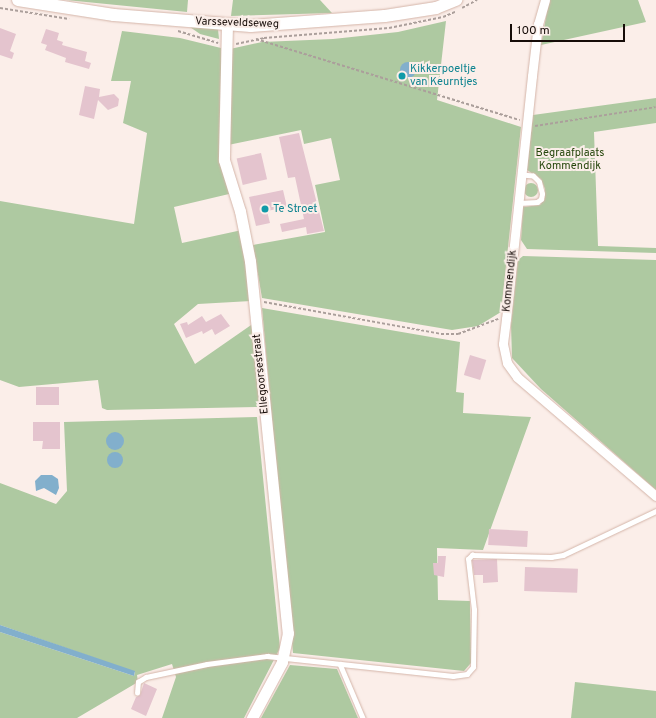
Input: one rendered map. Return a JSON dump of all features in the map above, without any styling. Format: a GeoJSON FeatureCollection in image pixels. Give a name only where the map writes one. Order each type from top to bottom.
{"type":"FeatureCollection","features":[{"type":"Feature","properties":{"kind":"main road","name":"Varsseveldseweg"},"geometry":{"type":"LineString","coordinates":[[18,0],[114,15],[227,24],[294,25],[385,16],[436,8],[456,0]]}},
{"type":"Feature","properties":{"kind":"street","name":"Kommendijk"},"geometry":{"type":"LineString","coordinates":[[545,0],[538,24],[506,315],[503,344],[507,363],[517,377],[656,496]]}},
{"type":"Feature","properties":{"kind":"street","name":"Ellegoorsestraat"},"geometry":{"type":"LineString","coordinates":[[227,24],[224,160],[246,236],[254,299],[288,633],[283,658],[252,718]]}},
{"type":"Feature","properties":{"kind":"lane"},"geometry":{"type":"LineString","coordinates":[[519,203],[537,202],[541,199],[542,194],[540,182],[533,176],[522,175]]}},
{"type":"Feature","properties":{"kind":"lane"},"geometry":{"type":"LineString","coordinates":[[137,693],[138,682],[146,677],[248,658],[274,656],[453,676],[467,674],[473,667],[474,604],[468,559],[472,555],[536,557],[563,555],[656,511]]}},
{"type":"Feature","properties":{"kind":"lane"},"geometry":{"type":"LineString","coordinates":[[340,664],[363,718]]}},
{"type":"Feature","properties":{"kind":"path"},"geometry":{"type":"LineString","coordinates":[[254,39],[527,125],[656,107]]}},
{"type":"Feature","properties":{"kind":"path"},"geometry":{"type":"LineString","coordinates":[[254,299],[441,334],[458,334],[475,329],[506,315]]}},
{"type":"Feature","properties":{"kind":"green space"},"geometry":{"type":"Polygon","coordinates":[[[66,0],[188,0],[187,12],[66,0]]]}},
{"type":"Feature","properties":{"kind":"green space"},"geometry":{"type":"Polygon","coordinates":[[[233,0],[320,0],[332,13],[231,16],[233,0]]]}},
{"type":"Feature","properties":{"kind":"green space"},"geometry":{"type":"Polygon","coordinates":[[[549,0],[638,0],[646,22],[541,45],[549,0]]]}},
{"type":"Feature","properties":{"kind":"green space"},"geometry":{"type":"Polygon","coordinates":[[[446,21],[437,100],[521,127],[501,312],[478,326],[452,330],[262,298],[253,245],[325,232],[315,185],[340,180],[331,138],[304,144],[301,130],[228,145],[230,49],[262,42],[333,39],[398,32],[446,21]]]}},
{"type":"Feature","properties":{"kind":"green space"},"geometry":{"type":"Polygon","coordinates":[[[187,25],[218,29],[219,39],[200,34],[187,25]]]}},
{"type":"Feature","properties":{"kind":"green space"},"geometry":{"type":"Polygon","coordinates":[[[122,31],[180,38],[221,48],[229,194],[174,207],[182,243],[242,230],[251,301],[198,304],[174,324],[195,364],[254,323],[259,398],[257,407],[107,410],[102,408],[98,380],[19,387],[0,380],[0,201],[134,224],[147,133],[123,123],[131,81],[111,81],[122,31]]]}},
{"type":"Feature","properties":{"kind":"green space","name":"Begraafplaats Kommendijk"},"geometry":{"type":"Polygon","coordinates":[[[656,98],[656,123],[594,132],[598,246],[656,248],[656,253],[527,249],[521,240],[523,207],[540,205],[545,198],[545,189],[541,179],[527,170],[533,115],[656,98]]]}},
{"type":"Feature","properties":{"kind":"green space"},"geometry":{"type":"Polygon","coordinates":[[[528,183],[534,183],[538,187],[538,193],[534,197],[528,197],[524,193],[524,187],[528,183]]]}},
{"type":"Feature","properties":{"kind":"green space"},"geometry":{"type":"Polygon","coordinates":[[[523,256],[656,260],[656,490],[541,389],[512,358],[511,325],[518,260],[523,256]]]}},
{"type":"Feature","properties":{"kind":"green space"},"geometry":{"type":"Polygon","coordinates":[[[262,308],[460,342],[456,392],[464,393],[463,413],[531,417],[483,550],[437,548],[438,600],[470,601],[471,663],[464,671],[293,653],[262,308]]]}},
{"type":"Feature","properties":{"kind":"green space"},"geometry":{"type":"Polygon","coordinates":[[[257,417],[280,648],[244,718],[162,718],[176,677],[172,664],[137,675],[138,682],[77,718],[0,718],[0,632],[134,676],[135,672],[0,625],[0,483],[56,504],[67,491],[64,422],[257,417]]]}},
{"type":"Feature","properties":{"kind":"green space"},"geometry":{"type":"Polygon","coordinates":[[[290,665],[337,669],[358,718],[261,718],[290,665]]]}},
{"type":"Feature","properties":{"kind":"green space"},"geometry":{"type":"Polygon","coordinates":[[[575,682],[656,691],[656,718],[571,718],[575,682]]]}},
{"type":"Feature","properties":{"kind":"water"},"geometry":{"type":"Polygon","coordinates":[[[408,62],[415,67],[416,70],[411,77],[408,78],[401,73],[400,70],[405,63],[408,62]]]}},
{"type":"Feature","properties":{"kind":"water"},"geometry":{"type":"Polygon","coordinates":[[[115,432],[121,435],[124,441],[121,447],[115,450],[109,447],[106,441],[109,435],[115,432]]]}},
{"type":"Feature","properties":{"kind":"water"},"geometry":{"type":"Polygon","coordinates":[[[115,452],[122,457],[123,460],[118,467],[115,468],[108,463],[107,460],[112,453],[115,452]]]}},
{"type":"Feature","properties":{"kind":"water"},"geometry":{"type":"Polygon","coordinates":[[[41,475],[52,475],[58,479],[59,488],[56,495],[44,488],[36,491],[35,481],[41,475]]]}},
{"type":"Feature","properties":{"kind":"water"},"geometry":{"type":"Polygon","coordinates":[[[0,625],[135,671],[134,676],[0,632],[0,625]]]}},
{"type":"Feature","properties":{"kind":"building"},"geometry":{"type":"Polygon","coordinates":[[[0,28],[16,34],[10,51],[14,53],[12,59],[0,55],[0,28]]]}},
{"type":"Feature","properties":{"kind":"building"},"geometry":{"type":"Polygon","coordinates":[[[46,29],[59,33],[57,40],[63,42],[62,45],[87,52],[85,61],[91,63],[89,69],[65,62],[66,58],[45,50],[47,45],[41,43],[46,29]]]}},
{"type":"Feature","properties":{"kind":"building"},"geometry":{"type":"Polygon","coordinates":[[[85,86],[100,89],[99,97],[114,94],[119,99],[118,106],[108,110],[98,100],[94,119],[79,115],[85,86]]]}},
{"type":"Feature","properties":{"kind":"building"},"geometry":{"type":"Polygon","coordinates":[[[299,133],[324,231],[307,234],[306,227],[282,232],[280,224],[304,219],[295,177],[288,178],[279,137],[299,133]]]}},
{"type":"Feature","properties":{"kind":"building"},"geometry":{"type":"Polygon","coordinates":[[[261,153],[267,179],[243,185],[237,159],[261,153]]]}},
{"type":"Feature","properties":{"kind":"building","name":"Te Stroet"},"geometry":{"type":"Polygon","coordinates":[[[283,190],[287,207],[267,211],[270,223],[256,226],[249,197],[283,190]]]}},
{"type":"Feature","properties":{"kind":"building"},"geometry":{"type":"Polygon","coordinates":[[[221,314],[230,326],[215,335],[212,329],[203,334],[202,331],[186,338],[180,324],[187,322],[188,325],[202,316],[206,322],[221,314]]]}},
{"type":"Feature","properties":{"kind":"building"},"geometry":{"type":"Polygon","coordinates":[[[470,355],[486,360],[480,380],[464,375],[470,355]]]}},
{"type":"Feature","properties":{"kind":"building"},"geometry":{"type":"Polygon","coordinates":[[[36,387],[59,387],[59,405],[36,405],[36,387]]]}},
{"type":"Feature","properties":{"kind":"building"},"geometry":{"type":"Polygon","coordinates":[[[33,422],[60,422],[60,449],[42,449],[43,441],[33,441],[33,422]]]}},
{"type":"Feature","properties":{"kind":"building"},"geometry":{"type":"Polygon","coordinates":[[[489,529],[528,531],[527,547],[488,545],[489,529]]]}},
{"type":"Feature","properties":{"kind":"building"},"geometry":{"type":"Polygon","coordinates":[[[438,556],[446,556],[444,577],[434,575],[433,563],[438,563],[438,556]]]}},
{"type":"Feature","properties":{"kind":"building"},"geometry":{"type":"Polygon","coordinates":[[[497,559],[498,582],[483,583],[483,575],[474,575],[472,560],[497,559]]]}},
{"type":"Feature","properties":{"kind":"building"},"geometry":{"type":"Polygon","coordinates":[[[525,567],[578,569],[577,593],[524,591],[525,567]]]}},
{"type":"Feature","properties":{"kind":"building"},"geometry":{"type":"Polygon","coordinates":[[[144,683],[157,689],[146,716],[131,709],[136,697],[140,695],[144,683]]]}},
{"type":"Feature","properties":{"kind":"place","name":"Kikkerpoeltje van Keurntjes"},"geometry":{"type":"Point","coordinates":[402,76]}},
{"type":"Feature","properties":{"kind":"place","name":"Te Stroet"},"geometry":{"type":"Point","coordinates":[265,209]}}]}
